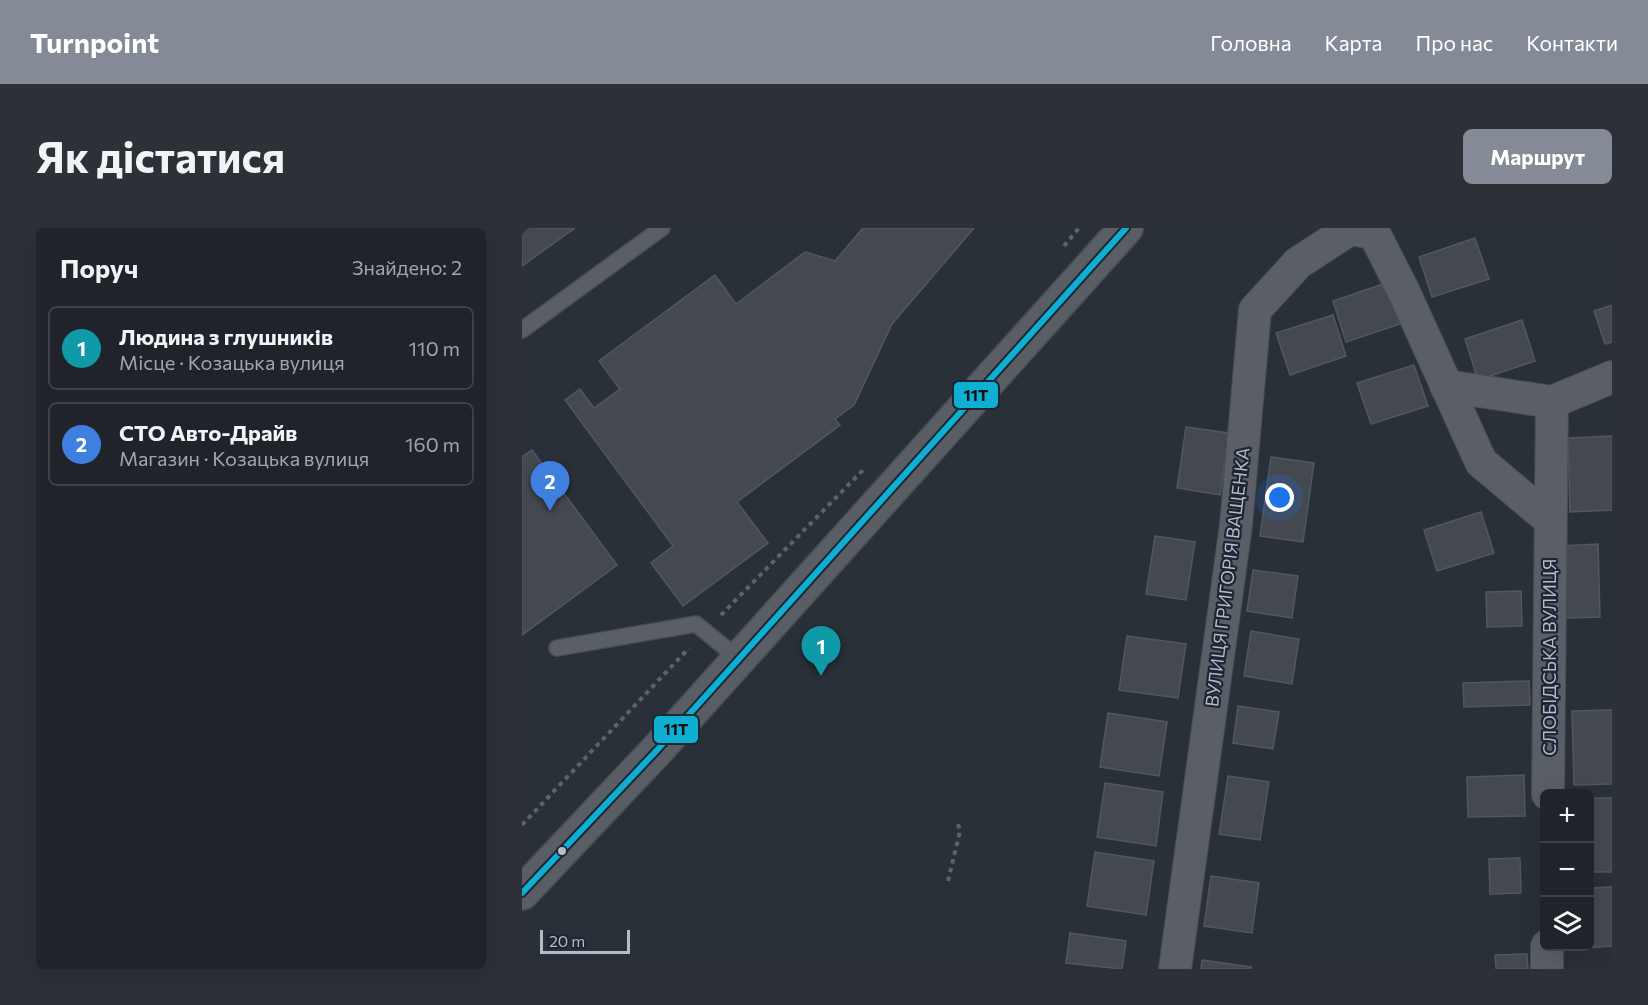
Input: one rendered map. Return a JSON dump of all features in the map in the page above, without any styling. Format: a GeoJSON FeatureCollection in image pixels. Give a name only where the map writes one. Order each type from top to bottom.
{"type":"FeatureCollection","features":[{"type":"Feature","properties":{"kind":"main road"},"geometry":{"type":"LineString","coordinates":[[522,892],[658,749],[1126,228]]}},
{"type":"Feature","properties":{"kind":"street"},"geometry":{"type":"LineString","coordinates":[[1350,229],[1374,233],[1481,462],[1550,520]]}},
{"type":"Feature","properties":{"kind":"street","name":"ВУЛИЦЯ ГРИГОРІЯ ВАЩЕНКА"},"geometry":{"type":"LineString","coordinates":[[1175,969],[1236,525],[1255,309],[1298,263],[1350,229]]}},
{"type":"Feature","properties":{"kind":"street"},"geometry":{"type":"LineString","coordinates":[[1446,386],[1552,402],[1612,377]]}},
{"type":"Feature","properties":{"kind":"street","name":"СЛОБІДСЬКА ВУЛИЦЯ"},"geometry":{"type":"LineString","coordinates":[[1548,789],[1552,402]]}},
{"type":"Feature","properties":{"kind":"street"},"geometry":{"type":"LineString","coordinates":[[1547,951],[1547,969]]}},
{"type":"Feature","properties":{"kind":"lane"},"geometry":{"type":"LineString","coordinates":[[522,330],[662,228]]}},
{"type":"Feature","properties":{"kind":"lane"},"geometry":{"type":"LineString","coordinates":[[557,648],[696,624],[739,659]]}},
{"type":"Feature","properties":{"kind":"path"},"geometry":{"type":"LineString","coordinates":[[1056,255],[1079,228]]}},
{"type":"Feature","properties":{"kind":"path"},"geometry":{"type":"LineString","coordinates":[[522,825],[705,631],[868,464]]}},
{"type":"Feature","properties":{"kind":"path"},"geometry":{"type":"LineString","coordinates":[[948,881],[960,831],[957,821]]}},
{"type":"Feature","properties":{"kind":"building"},"geometry":{"type":"Polygon","coordinates":[[[522,228],[575,228],[522,266],[522,228]]]}},
{"type":"Feature","properties":{"kind":"building"},"geometry":{"type":"Polygon","coordinates":[[[863,228],[974,228],[892,324],[854,405],[835,419],[840,425],[737,502],[768,543],[683,606],[651,563],[673,546],[565,400],[580,389],[594,408],[620,389],[599,361],[715,275],[736,304],[805,252],[835,261],[863,228]]]}},
{"type":"Feature","properties":{"kind":"building"},"geometry":{"type":"Polygon","coordinates":[[[1475,238],[1489,279],[1432,297],[1419,257],[1475,238]]]}},
{"type":"Feature","properties":{"kind":"building"},"geometry":{"type":"Polygon","coordinates":[[[1389,282],[1403,323],[1346,342],[1333,301],[1389,282]]]}},
{"type":"Feature","properties":{"kind":"building"},"geometry":{"type":"Polygon","coordinates":[[[1612,305],[1612,342],[1605,344],[1594,311],[1612,305]]]}},
{"type":"Feature","properties":{"kind":"building"},"geometry":{"type":"Polygon","coordinates":[[[1333,315],[1346,356],[1290,375],[1276,333],[1333,315]]]}},
{"type":"Feature","properties":{"kind":"building"},"geometry":{"type":"Polygon","coordinates":[[[1522,320],[1535,361],[1478,380],[1465,339],[1522,320]]]}},
{"type":"Feature","properties":{"kind":"building"},"geometry":{"type":"Polygon","coordinates":[[[1414,365],[1428,406],[1371,424],[1357,383],[1414,365]]]}},
{"type":"Feature","properties":{"kind":"building"},"geometry":{"type":"Polygon","coordinates":[[[1186,427],[1229,433],[1220,495],[1177,488],[1186,427]]]}},
{"type":"Feature","properties":{"kind":"building"},"geometry":{"type":"Polygon","coordinates":[[[1612,436],[1612,510],[1570,512],[1568,438],[1612,436]]]}},
{"type":"Feature","properties":{"kind":"building"},"geometry":{"type":"Polygon","coordinates":[[[532,450],[617,565],[522,635],[522,457],[532,450]]]}},
{"type":"Feature","properties":{"kind":"building"},"geometry":{"type":"Polygon","coordinates":[[[1271,457],[1314,463],[1303,542],[1260,536],[1271,457]]]}},
{"type":"Feature","properties":{"kind":"building"},"geometry":{"type":"Polygon","coordinates":[[[1481,512],[1494,553],[1437,571],[1424,530],[1481,512]]]}},
{"type":"Feature","properties":{"kind":"building"},"geometry":{"type":"Polygon","coordinates":[[[1155,536],[1195,542],[1186,600],[1146,594],[1155,536]]]}},
{"type":"Feature","properties":{"kind":"building"},"geometry":{"type":"Polygon","coordinates":[[[1598,544],[1600,617],[1563,618],[1561,546],[1598,544]]]}},
{"type":"Feature","properties":{"kind":"building"},"geometry":{"type":"Polygon","coordinates":[[[1253,570],[1298,576],[1292,618],[1247,611],[1253,570]]]}},
{"type":"Feature","properties":{"kind":"building"},"geometry":{"type":"Polygon","coordinates":[[[1521,591],[1522,626],[1487,627],[1486,592],[1521,591]]]}},
{"type":"Feature","properties":{"kind":"building"},"geometry":{"type":"Polygon","coordinates":[[[1251,631],[1299,639],[1292,684],[1244,676],[1251,631]]]}},
{"type":"Feature","properties":{"kind":"building"},"geometry":{"type":"Polygon","coordinates":[[[1127,636],[1186,644],[1178,698],[1119,690],[1127,636]]]}},
{"type":"Feature","properties":{"kind":"building"},"geometry":{"type":"Polygon","coordinates":[[[1529,681],[1530,705],[1464,707],[1463,683],[1529,681]]]}},
{"type":"Feature","properties":{"kind":"building"},"geometry":{"type":"Polygon","coordinates":[[[1238,706],[1279,712],[1273,749],[1233,743],[1238,706]]]}},
{"type":"Feature","properties":{"kind":"building"},"geometry":{"type":"Polygon","coordinates":[[[1612,710],[1612,784],[1574,785],[1572,711],[1612,710]]]}},
{"type":"Feature","properties":{"kind":"building"},"geometry":{"type":"Polygon","coordinates":[[[1108,713],[1167,722],[1159,776],[1100,767],[1108,713]]]}},
{"type":"Feature","properties":{"kind":"building"},"geometry":{"type":"Polygon","coordinates":[[[1524,775],[1525,816],[1468,817],[1467,777],[1524,775]]]}},
{"type":"Feature","properties":{"kind":"building"},"geometry":{"type":"Polygon","coordinates":[[[1228,776],[1269,782],[1260,840],[1219,834],[1228,776]]]}},
{"type":"Feature","properties":{"kind":"building"},"geometry":{"type":"Polygon","coordinates":[[[1105,783],[1163,792],[1156,846],[1097,837],[1105,783]]]}},
{"type":"Feature","properties":{"kind":"building"},"geometry":{"type":"Polygon","coordinates":[[[1594,798],[1612,798],[1612,872],[1594,872],[1594,798]]]}},
{"type":"Feature","properties":{"kind":"building"},"geometry":{"type":"Polygon","coordinates":[[[1095,852],[1154,861],[1146,915],[1087,906],[1095,852]]]}},
{"type":"Feature","properties":{"kind":"building"},"geometry":{"type":"Polygon","coordinates":[[[1520,858],[1521,893],[1490,894],[1489,859],[1520,858]]]}},
{"type":"Feature","properties":{"kind":"building"},"geometry":{"type":"Polygon","coordinates":[[[1211,876],[1259,883],[1252,933],[1204,926],[1211,876]]]}},
{"type":"Feature","properties":{"kind":"building"},"geometry":{"type":"Polygon","coordinates":[[[1612,887],[1612,946],[1594,947],[1594,888],[1612,887]]]}},
{"type":"Feature","properties":{"kind":"building"},"geometry":{"type":"Polygon","coordinates":[[[1070,933],[1126,941],[1122,969],[1066,963],[1070,933]]]}},
{"type":"Feature","properties":{"kind":"building"},"geometry":{"type":"Polygon","coordinates":[[[1527,954],[1528,969],[1496,969],[1495,955],[1527,954]]]}},
{"type":"Feature","properties":{"kind":"building"},"geometry":{"type":"Polygon","coordinates":[[[1202,960],[1251,967],[1251,969],[1201,969],[1202,960]]]}},
{"type":"Feature","properties":{"kind":"transit line","name":"11Т"},"geometry":{"type":"LineString","coordinates":[[522,893],[658,749],[1126,228]]}},
{"type":"Feature","properties":{"kind":"place","name":"СТО Авто-Драйв"},"geometry":{"type":"Point","coordinates":[550,511]}},
{"type":"Feature","properties":{"kind":"place","name":"Людина з глушників"},"geometry":{"type":"Point","coordinates":[821,676]}}]}
